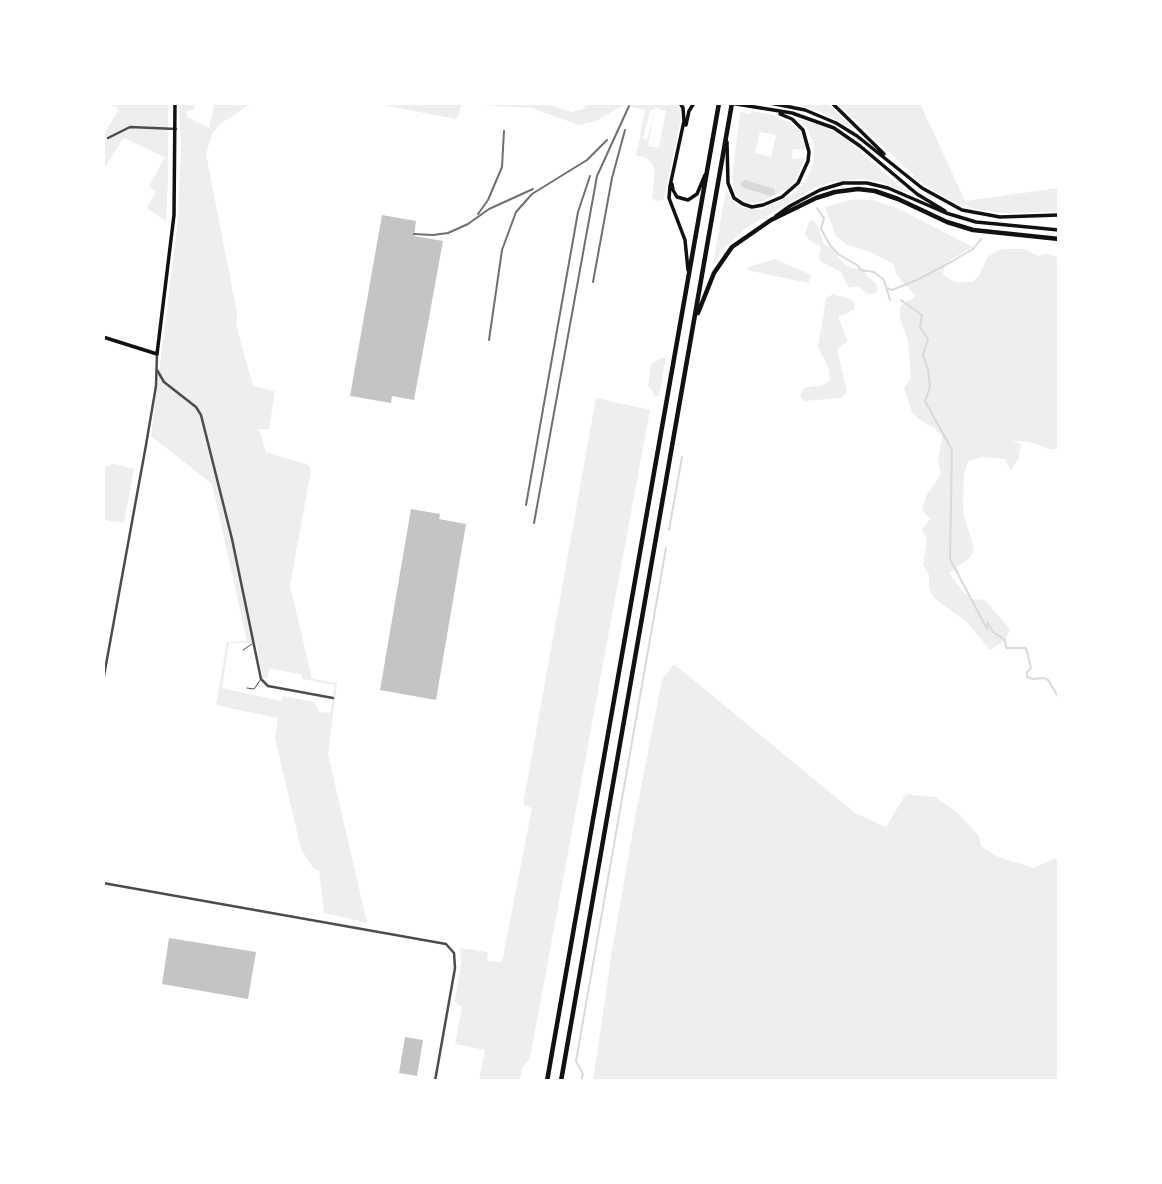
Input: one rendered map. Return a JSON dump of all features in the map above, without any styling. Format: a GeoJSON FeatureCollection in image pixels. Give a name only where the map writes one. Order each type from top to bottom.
{"type":"FeatureCollection","features":[{"type":"Feature","properties":{"kind":"highway"},"geometry":{"type":"LineString","coordinates":[[547,1081],[718,105]]}},
{"type":"Feature","properties":{"kind":"highway"},"geometry":{"type":"LineString","coordinates":[[561,1081],[731,105]]}},
{"type":"Feature","properties":{"kind":"highway"},"geometry":{"type":"LineString","coordinates":[[695,321],[714,273],[726,254],[739,241],[771,220],[816,198],[835,192],[858,189],[886,194],[947,222],[973,230],[1059,239]]}},
{"type":"Feature","properties":{"kind":"main road"},"geometry":{"type":"LineString","coordinates":[[103,337],[157,354],[174,215],[174,103]]}},
{"type":"Feature","properties":{"kind":"main road"},"geometry":{"type":"LineString","coordinates":[[680,103],[685,114],[669,198],[685,240],[689,272]]}},
{"type":"Feature","properties":{"kind":"main road"},"geometry":{"type":"LineString","coordinates":[[694,103],[689,111],[673,178],[674,194],[685,201],[693,198],[706,173]]}},
{"type":"Feature","properties":{"kind":"main road"},"geometry":{"type":"LineString","coordinates":[[771,103],[805,110],[836,123],[857,136],[922,188],[962,210],[1000,217],[1059,215]]}},
{"type":"Feature","properties":{"kind":"main road"},"geometry":{"type":"LineString","coordinates":[[832,103],[895,166]]}},
{"type":"Feature","properties":{"kind":"main road"},"geometry":{"type":"LineString","coordinates":[[731,105],[809,118],[844,134],[917,194],[957,216]]}},
{"type":"Feature","properties":{"kind":"main road"},"geometry":{"type":"LineString","coordinates":[[727,135],[728,183],[734,198],[752,207],[782,197],[798,183],[808,161],[808,143],[797,123],[772,110]]}},
{"type":"Feature","properties":{"kind":"main road"},"geometry":{"type":"LineString","coordinates":[[771,220],[820,190],[855,182],[888,188],[957,216],[988,225],[1059,230]]}},
{"type":"Feature","properties":{"kind":"street"},"geometry":{"type":"LineString","coordinates":[[108,138],[130,127],[176,129]]}},
{"type":"Feature","properties":{"kind":"street"},"geometry":{"type":"LineString","coordinates":[[103,681],[146,445],[157,354]]}},
{"type":"Feature","properties":{"kind":"street"},"geometry":{"type":"LineString","coordinates":[[157,370],[164,382],[196,407],[201,415],[232,539],[261,678],[268,686],[333,698]]}},
{"type":"Feature","properties":{"kind":"street"},"geometry":{"type":"LineString","coordinates":[[103,883],[446,944],[454,953],[456,968],[435,1081]]}},
{"type":"Feature","properties":{"kind":"lane"},"geometry":{"type":"LineString","coordinates":[[243,650],[254,643]]}},
{"type":"Feature","properties":{"kind":"lane"},"geometry":{"type":"LineString","coordinates":[[247,688],[254,689],[261,678]]}},
{"type":"Feature","properties":{"kind":"shaded area"},"geometry":{"type":"Polygon","coordinates":[[[109,103],[168,103],[166,221],[147,208],[156,191],[149,186],[165,157],[123,138],[103,171],[103,135],[119,110],[109,103]]]}},
{"type":"Feature","properties":{"kind":"shaded area"},"geometry":{"type":"Polygon","coordinates":[[[179,103],[196,103],[193,110],[187,111],[187,117],[209,128],[215,103],[252,103],[220,124],[212,134],[206,154],[237,313],[236,325],[253,386],[275,391],[269,429],[259,429],[266,452],[308,465],[311,470],[290,586],[312,679],[337,683],[328,754],[367,923],[324,913],[319,870],[313,868],[301,849],[275,738],[278,718],[216,705],[227,642],[247,641],[212,484],[151,436],[178,220],[181,147],[179,103]],[[229,643],[222,688],[281,701],[283,696],[314,702],[320,712],[330,713],[335,685],[302,679],[302,675],[270,668],[267,679],[263,678],[256,643],[229,643]]]}},
{"type":"Feature","properties":{"kind":"shaded area"},"geometry":{"type":"Polygon","coordinates":[[[373,103],[543,103],[572,112],[583,109],[588,103],[675,103],[679,107],[681,118],[664,200],[656,201],[652,198],[655,171],[652,164],[646,157],[636,156],[645,110],[624,105],[596,121],[579,125],[531,108],[462,104],[455,119],[373,103]],[[657,108],[650,111],[643,138],[647,140],[654,113],[648,146],[659,148],[666,111],[657,108]]]}},
{"type":"Feature","properties":{"kind":"shaded area"},"geometry":{"type":"Polygon","coordinates":[[[790,103],[827,103],[855,130],[821,112],[790,103]]]}},
{"type":"Feature","properties":{"kind":"shaded area"},"geometry":{"type":"Polygon","coordinates":[[[837,103],[920,103],[965,201],[1059,188],[1059,212],[1000,213],[971,208],[950,200],[923,184],[837,103]]]}},
{"type":"Feature","properties":{"kind":"shaded area"},"geometry":{"type":"Polygon","coordinates":[[[751,111],[773,115],[795,126],[801,132],[806,148],[793,149],[792,159],[805,158],[795,181],[788,188],[763,201],[753,203],[745,202],[735,193],[732,177],[740,112],[750,114],[751,111]],[[760,132],[755,153],[771,157],[776,135],[760,132]]]}},
{"type":"Feature","properties":{"kind":"shaded area"},"geometry":{"type":"Polygon","coordinates":[[[799,119],[827,128],[843,137],[908,193],[864,179],[832,182],[814,188],[745,229],[724,248],[713,265],[726,189],[739,207],[760,210],[792,195],[805,182],[813,165],[814,145],[807,128],[799,119]]]}},
{"type":"Feature","properties":{"kind":"shaded area"},"geometry":{"type":"Polygon","coordinates":[[[854,199],[872,200],[897,208],[973,247],[945,263],[943,275],[955,282],[972,282],[978,277],[988,256],[1002,249],[1025,249],[1038,256],[1045,254],[1059,257],[1059,447],[1052,450],[1033,443],[1012,440],[1021,444],[1019,457],[1011,471],[1005,459],[980,457],[968,462],[964,474],[963,513],[974,548],[970,558],[949,573],[963,592],[973,599],[985,600],[1010,629],[1005,640],[990,650],[966,621],[935,599],[929,588],[929,575],[923,565],[927,540],[922,529],[930,519],[922,510],[926,496],[941,474],[938,461],[942,436],[912,412],[904,388],[911,378],[908,341],[900,318],[900,306],[916,296],[897,276],[893,264],[871,252],[847,245],[836,236],[825,207],[854,199]]]}},
{"type":"Feature","properties":{"kind":"shaded area"},"geometry":{"type":"Polygon","coordinates":[[[813,220],[824,244],[831,248],[844,264],[863,269],[877,284],[877,293],[867,294],[858,286],[849,288],[841,272],[821,262],[821,246],[810,241],[805,234],[809,221],[813,220]]]}},
{"type":"Feature","properties":{"kind":"shaded area"},"geometry":{"type":"Polygon","coordinates":[[[775,259],[811,275],[809,283],[746,270],[775,259]]]}},
{"type":"Feature","properties":{"kind":"shaded area"},"geometry":{"type":"Polygon","coordinates":[[[833,294],[853,300],[855,304],[853,310],[838,317],[848,341],[837,349],[847,392],[841,398],[804,401],[800,395],[804,388],[823,385],[830,380],[828,367],[818,347],[826,298],[833,294]]]}},
{"type":"Feature","properties":{"kind":"shaded area"},"geometry":{"type":"Polygon","coordinates":[[[666,356],[659,396],[655,396],[648,386],[651,364],[666,356]]]}},
{"type":"Feature","properties":{"kind":"shaded area"},"geometry":{"type":"Polygon","coordinates":[[[596,398],[650,410],[530,1058],[522,1068],[520,1081],[479,1081],[485,1050],[455,1044],[462,1007],[455,1002],[461,963],[460,948],[488,952],[487,961],[502,962],[532,808],[523,805],[596,398]]]}},
{"type":"Feature","properties":{"kind":"shaded area"},"geometry":{"type":"Polygon","coordinates":[[[113,464],[134,469],[124,523],[103,520],[103,468],[113,464]]]}},
{"type":"Feature","properties":{"kind":"shaded area"},"geometry":{"type":"Polygon","coordinates":[[[674,664],[855,813],[886,827],[906,794],[935,797],[957,812],[979,836],[981,846],[998,857],[1034,868],[1055,858],[1059,861],[1059,1081],[593,1081],[636,813],[662,680],[674,664]]]}},
{"type":"Feature","properties":{"kind":"building"},"geometry":{"type":"Polygon","coordinates":[[[382,215],[416,221],[414,236],[443,241],[414,400],[392,396],[391,403],[350,396],[382,215]]]}},
{"type":"Feature","properties":{"kind":"building"},"geometry":{"type":"Polygon","coordinates":[[[411,509],[440,514],[439,519],[466,524],[436,700],[380,690],[411,509]]]}},
{"type":"Feature","properties":{"kind":"building"},"geometry":{"type":"Polygon","coordinates":[[[169,938],[256,952],[248,999],[162,984],[169,938]]]}},
{"type":"Feature","properties":{"kind":"building"},"geometry":{"type":"Polygon","coordinates":[[[405,1037],[423,1040],[417,1076],[399,1073],[405,1037]]]}},
{"type":"Feature","properties":{"kind":"waterway"},"geometry":{"type":"LineString","coordinates":[[745,184],[771,192]]}},
{"type":"Feature","properties":{"kind":"waterway"},"geometry":{"type":"LineString","coordinates":[[817,208],[824,218],[821,229],[830,245],[861,270],[874,272],[884,280],[890,300]]}},
{"type":"Feature","properties":{"kind":"waterway"},"geometry":{"type":"LineString","coordinates":[[886,288],[892,290],[919,279],[973,249],[981,239]]}},
{"type":"Feature","properties":{"kind":"waterway"},"geometry":{"type":"LineString","coordinates":[[901,300],[922,315],[920,327],[928,339],[923,355],[930,387],[925,401],[952,450],[950,559],[987,629],[988,623],[993,632],[1005,640],[1006,648],[1026,648],[1031,668],[1027,677],[1048,680],[1059,698]]}},
{"type":"Feature","properties":{"kind":"waterway"},"geometry":{"type":"LineString","coordinates":[[669,530],[682,457]]}},
{"type":"Feature","properties":{"kind":"waterway"},"geometry":{"type":"LineString","coordinates":[[581,1081],[583,1074],[576,1061],[666,548]]}},
{"type":"Feature","properties":{"kind":"railway"},"geometry":{"type":"LineString","coordinates":[[534,523],[597,176],[629,106]]}},
{"type":"Feature","properties":{"kind":"railway"},"geometry":{"type":"LineString","coordinates":[[593,282],[612,178],[625,130]]}},
{"type":"Feature","properties":{"kind":"railway"},"geometry":{"type":"LineString","coordinates":[[478,214],[488,200],[502,167],[504,131]]}},
{"type":"Feature","properties":{"kind":"railway"},"geometry":{"type":"LineString","coordinates":[[489,340],[502,250],[516,212],[532,194],[587,160],[607,140]]}},
{"type":"Feature","properties":{"kind":"railway"},"geometry":{"type":"LineString","coordinates":[[526,505],[578,212],[590,176]]}},
{"type":"Feature","properties":{"kind":"railway"},"geometry":{"type":"LineString","coordinates":[[414,234],[448,233],[468,224],[489,209],[533,189]]}}]}
